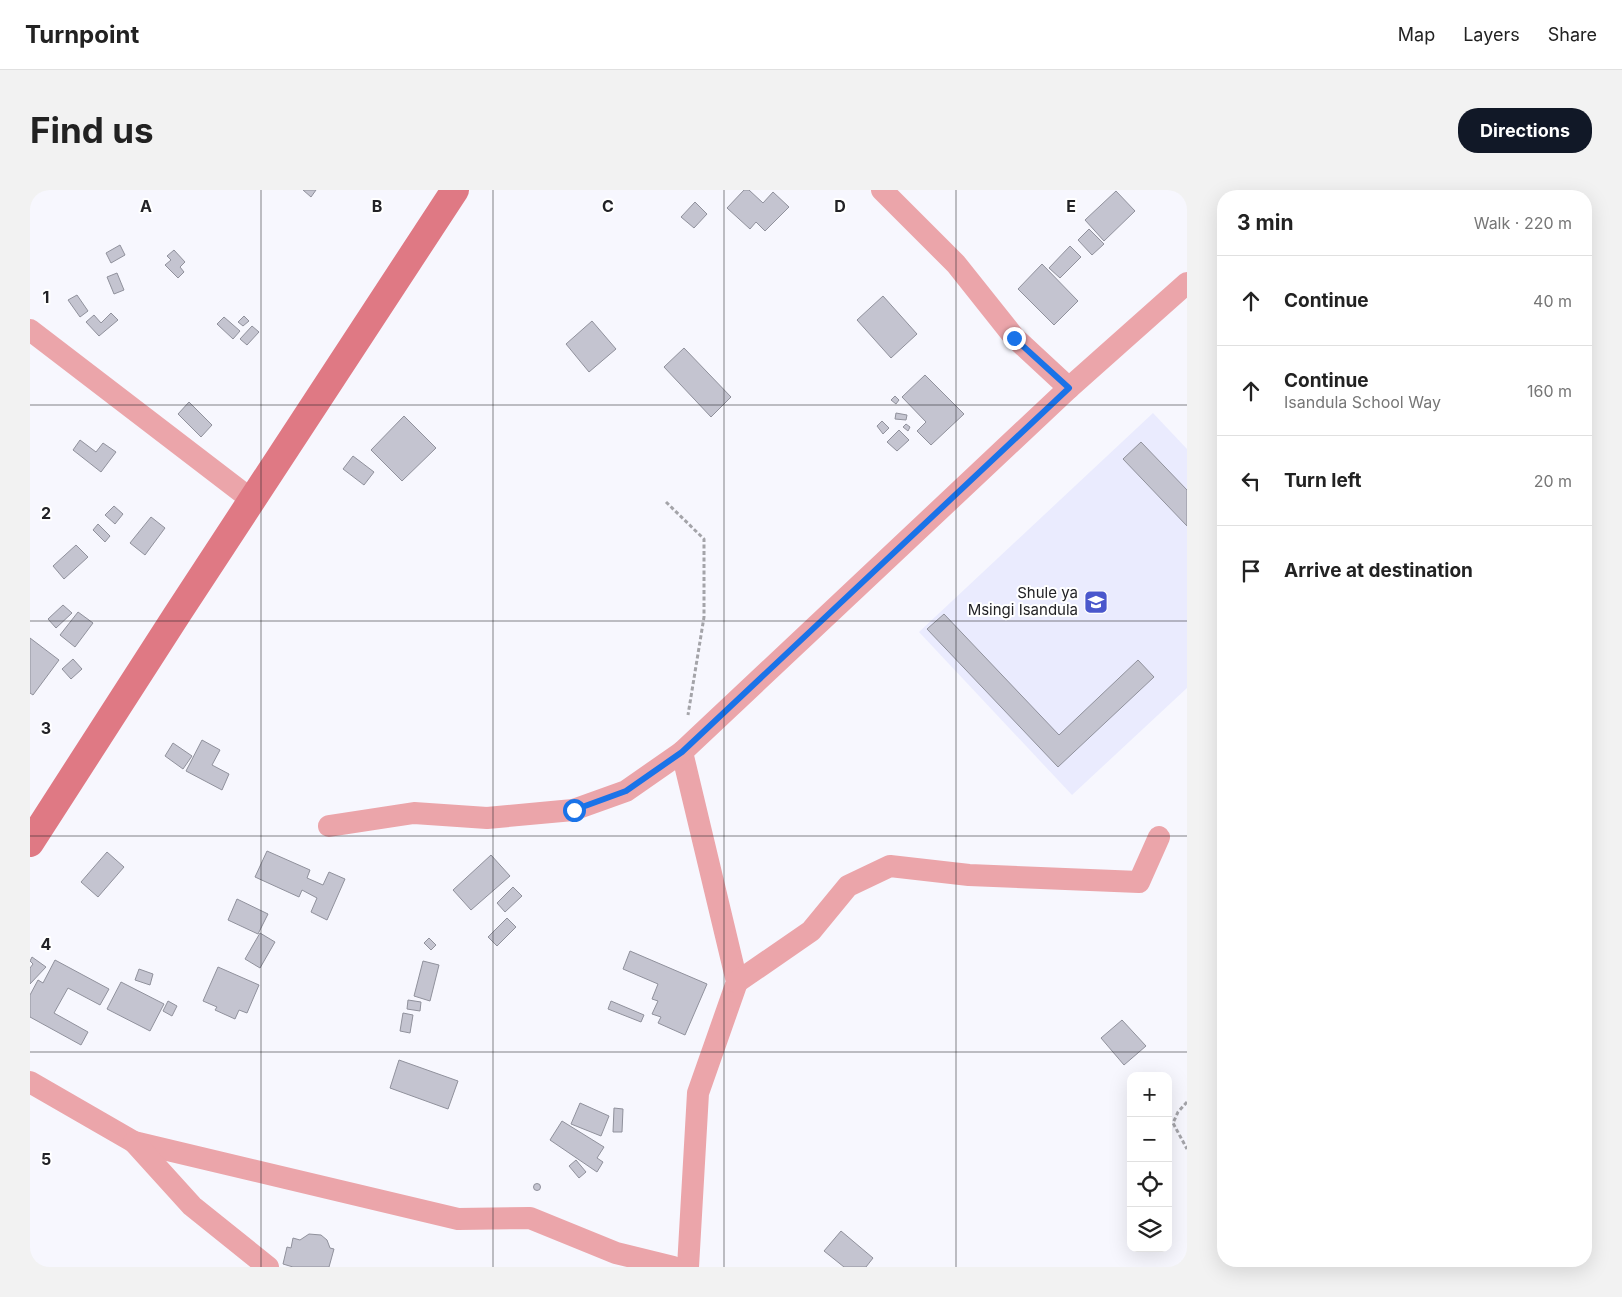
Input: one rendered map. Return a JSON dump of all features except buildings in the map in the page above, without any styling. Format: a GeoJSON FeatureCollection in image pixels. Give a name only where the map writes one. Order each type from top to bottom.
{"type":"FeatureCollection","features":[{"type":"Feature","properties":{"kind":"main road"},"geometry":{"type":"LineString","coordinates":[[30,843],[455,190]]}},
{"type":"Feature","properties":{"kind":"street"},"geometry":{"type":"LineString","coordinates":[[882,190],[956,264],[1014,338],[1069,388]]}},
{"type":"Feature","properties":{"kind":"street"},"geometry":{"type":"LineString","coordinates":[[330,826],[414,813],[487,818],[574,810],[626,791],[682,752],[1069,388],[1187,283]]}},
{"type":"Feature","properties":{"kind":"street"},"geometry":{"type":"LineString","coordinates":[[30,330],[252,500]]}},
{"type":"Feature","properties":{"kind":"street"},"geometry":{"type":"LineString","coordinates":[[682,752],[737,982],[698,1093],[688,1267]]}},
{"type":"Feature","properties":{"kind":"street"},"geometry":{"type":"LineString","coordinates":[[737,982],[811,931],[848,886],[890,866],[969,875],[1138,882],[1159,837]]}},
{"type":"Feature","properties":{"kind":"street"},"geometry":{"type":"LineString","coordinates":[[30,1082],[134,1142],[458,1219],[530,1218],[616,1253],[673,1267]]}},
{"type":"Feature","properties":{"kind":"street"},"geometry":{"type":"LineString","coordinates":[[134,1142],[192,1206],[268,1267]]}},
{"type":"Feature","properties":{"kind":"path"},"geometry":{"type":"LineString","coordinates":[[666,502],[704,539],[704,617],[682,752]]}},
{"type":"Feature","properties":{"kind":"path"},"geometry":{"type":"LineString","coordinates":[[1187,1102],[1173,1123],[1187,1149]]}},
{"type":"Feature","properties":{"kind":"shaded area"},"geometry":{"type":"Polygon","coordinates":[[[1153,413],[1187,449],[1187,688],[1072,795],[919,632],[1153,413]]]}},
{"type":"Feature","properties":{"kind":"place","name":"Shule ya Msingi Isandula"},"geometry":{"type":"Point","coordinates":[1096,602]}},
{"type":"Feature","properties":{"kind":"route"},"geometry":{"type":"LineString","coordinates":[[574,810],[626,791],[682,752],[1069,388],[1014,338]]}}]}
